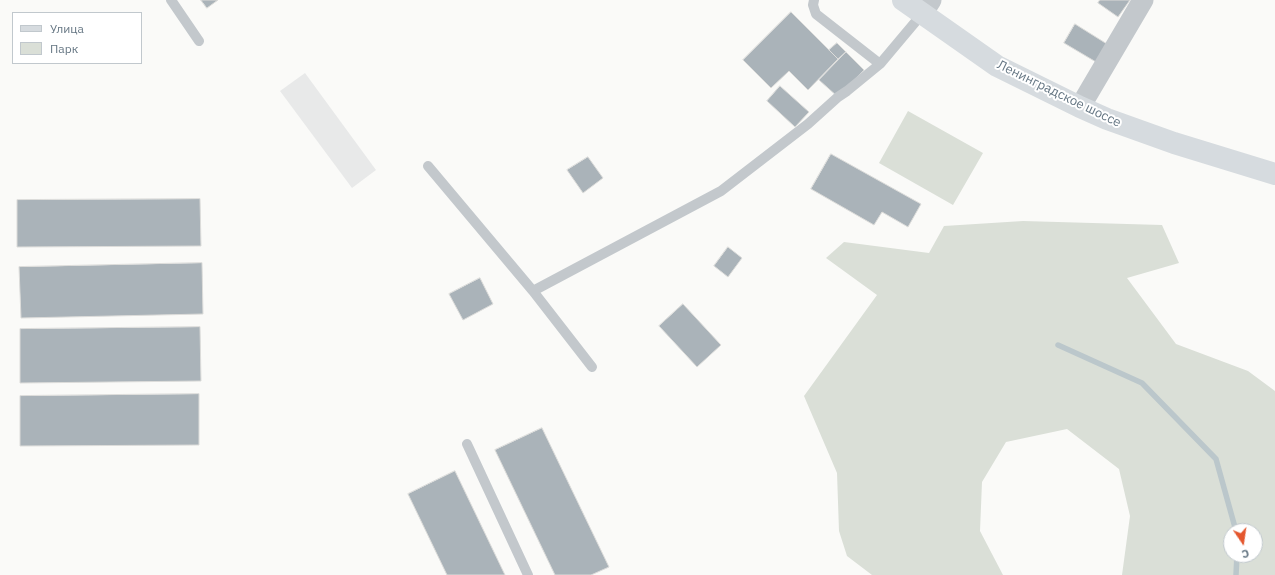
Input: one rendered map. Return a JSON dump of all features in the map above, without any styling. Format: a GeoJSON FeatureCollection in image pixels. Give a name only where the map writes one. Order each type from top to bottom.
{"type":"FeatureCollection","features":[{"type":"Feature","properties":{"kind":"main road","name":"Ленинградское шоссе"},"geometry":{"type":"LineString","coordinates":[[903,0],[926,7],[997,66],[1107,120],[1159,138],[1275,174]]}},
{"type":"Feature","properties":{"kind":"street"},"geometry":{"type":"LineString","coordinates":[[1080,107],[1143,0]]}},
{"type":"Feature","properties":{"kind":"lane"},"geometry":{"type":"LineString","coordinates":[[171,0],[199,41]]}},
{"type":"Feature","properties":{"kind":"lane"},"geometry":{"type":"LineString","coordinates":[[814,0],[813,5],[816,14],[880,64]]}},
{"type":"Feature","properties":{"kind":"lane"},"geometry":{"type":"LineString","coordinates":[[533,292],[722,191],[808,124],[838,97],[880,64],[926,7]]}},
{"type":"Feature","properties":{"kind":"lane"},"geometry":{"type":"LineString","coordinates":[[428,166],[533,292],[592,367]]}},
{"type":"Feature","properties":{"kind":"lane"},"geometry":{"type":"LineString","coordinates":[[467,444],[528,575]]}},
{"type":"Feature","properties":{"kind":"shaded area"},"geometry":{"type":"Polygon","coordinates":[[[305,73],[376,170],[352,188],[280,91],[305,73]]]}},
{"type":"Feature","properties":{"kind":"green space"},"geometry":{"type":"Polygon","coordinates":[[[908,111],[983,153],[953,205],[879,163],[908,111]]]}},
{"type":"Feature","properties":{"kind":"green space"},"geometry":{"type":"Polygon","coordinates":[[[1023,221],[1162,225],[1179,263],[1127,278],[1176,344],[1248,371],[1275,391],[1275,575],[1122,575],[1130,516],[1119,469],[1067,429],[1006,442],[982,482],[980,531],[1003,575],[872,575],[847,556],[839,531],[837,473],[804,396],[877,295],[826,258],[844,242],[929,253],[944,226],[1023,221]]]}},
{"type":"Feature","properties":{"kind":"building"},"geometry":{"type":"Polygon","coordinates":[[[201,0],[218,0],[207,8],[201,0]]]}},
{"type":"Feature","properties":{"kind":"building"},"geometry":{"type":"Polygon","coordinates":[[[1100,0],[1130,0],[1118,17],[1098,3],[1100,0]]]}},
{"type":"Feature","properties":{"kind":"building"},"geometry":{"type":"Polygon","coordinates":[[[791,12],[838,59],[808,90],[789,71],[771,88],[743,60],[791,12]]]}},
{"type":"Feature","properties":{"kind":"building"},"geometry":{"type":"Polygon","coordinates":[[[1075,24],[1107,44],[1096,62],[1064,43],[1075,24]]]}},
{"type":"Feature","properties":{"kind":"building"},"geometry":{"type":"Polygon","coordinates":[[[837,43],[846,52],[838,59],[829,50],[837,43]]]}},
{"type":"Feature","properties":{"kind":"building"},"geometry":{"type":"Polygon","coordinates":[[[846,52],[864,70],[838,97],[819,80],[846,52]]]}},
{"type":"Feature","properties":{"kind":"building"},"geometry":{"type":"Polygon","coordinates":[[[780,86],[809,112],[795,127],[767,101],[780,86]]]}},
{"type":"Feature","properties":{"kind":"building"},"geometry":{"type":"Polygon","coordinates":[[[831,154],[921,204],[908,227],[882,212],[874,225],[811,189],[831,154]]]}},
{"type":"Feature","properties":{"kind":"building"},"geometry":{"type":"Polygon","coordinates":[[[588,157],[603,178],[583,193],[567,170],[588,157]]]}},
{"type":"Feature","properties":{"kind":"building"},"geometry":{"type":"Polygon","coordinates":[[[200,199],[201,246],[17,247],[17,200],[200,199]]]}},
{"type":"Feature","properties":{"kind":"building"},"geometry":{"type":"Polygon","coordinates":[[[728,247],[742,258],[728,277],[714,266],[728,247]]]}},
{"type":"Feature","properties":{"kind":"building"},"geometry":{"type":"Polygon","coordinates":[[[202,263],[203,314],[21,318],[19,267],[202,263]]]}},
{"type":"Feature","properties":{"kind":"building"},"geometry":{"type":"Polygon","coordinates":[[[480,278],[493,304],[463,320],[449,294],[480,278]]]}},
{"type":"Feature","properties":{"kind":"building"},"geometry":{"type":"Polygon","coordinates":[[[683,304],[721,345],[697,367],[659,326],[683,304]]]}},
{"type":"Feature","properties":{"kind":"building"},"geometry":{"type":"Polygon","coordinates":[[[200,327],[201,381],[20,383],[20,329],[200,327]]]}},
{"type":"Feature","properties":{"kind":"building"},"geometry":{"type":"Polygon","coordinates":[[[199,394],[199,445],[20,446],[20,396],[199,394]]]}},
{"type":"Feature","properties":{"kind":"building"},"geometry":{"type":"Polygon","coordinates":[[[542,428],[609,567],[591,575],[555,575],[495,450],[542,428]]]}},
{"type":"Feature","properties":{"kind":"building"},"geometry":{"type":"Polygon","coordinates":[[[455,471],[505,575],[447,575],[408,494],[455,471]]]}},
{"type":"Feature","properties":{"kind":"waterway"},"geometry":{"type":"LineString","coordinates":[[1058,345],[1142,383],[1216,459],[1234,523]]}},
{"type":"Feature","properties":{"kind":"waterway"},"geometry":{"type":"LineString","coordinates":[[1236,575],[1237,563]]}}]}
